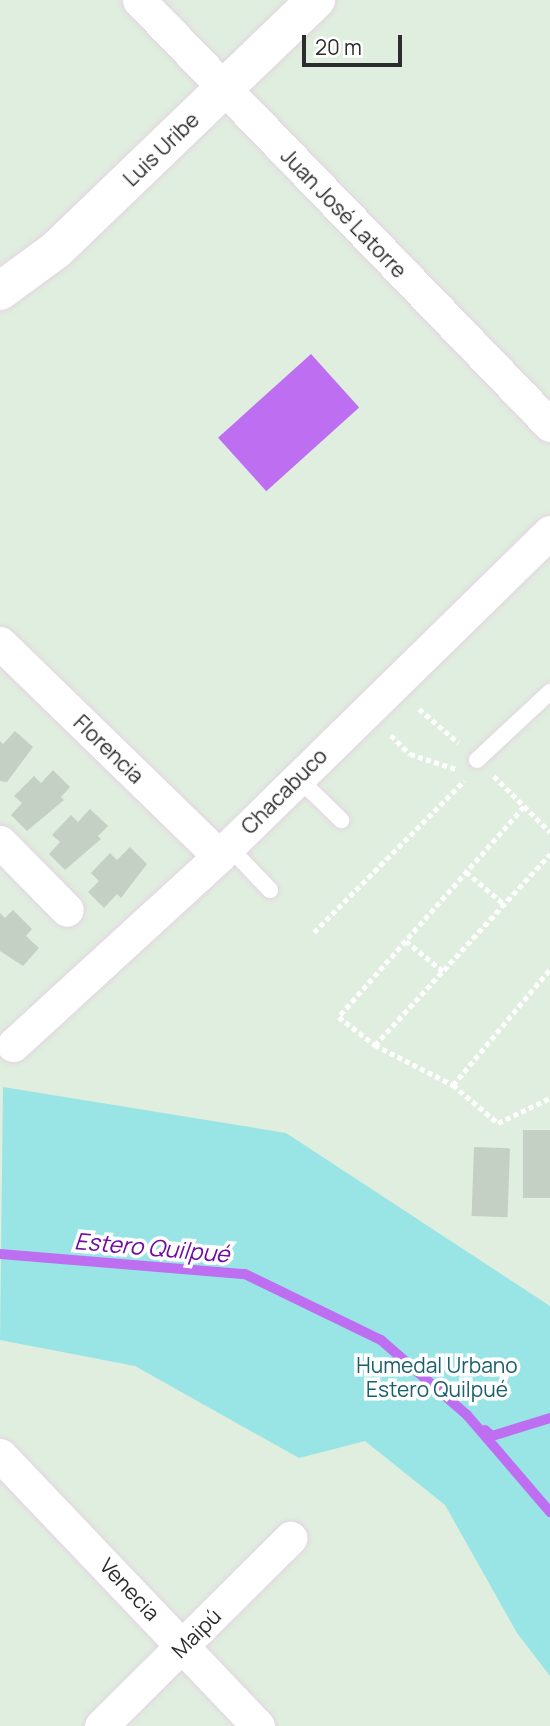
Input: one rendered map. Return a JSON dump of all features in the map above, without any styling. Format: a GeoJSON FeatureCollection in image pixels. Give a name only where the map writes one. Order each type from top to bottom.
{"type":"FeatureCollection","features":[{"type":"Feature","properties":{"kind":"street","name":"Juan José Latorre"},"geometry":{"type":"LineString","coordinates":[[139,0],[550,425]]}},
{"type":"Feature","properties":{"kind":"street","name":"Luis Uribe"},"geometry":{"type":"LineString","coordinates":[[2,286],[56,250],[316,0]]}},
{"type":"Feature","properties":{"kind":"street","name":"Chacabuco"},"geometry":{"type":"LineString","coordinates":[[13,1045],[224,851],[297,776],[550,532]]}},
{"type":"Feature","properties":{"kind":"street","name":"Florencia"},"geometry":{"type":"LineString","coordinates":[[0,643],[224,851]]}},
{"type":"Feature","properties":{"kind":"street"},"geometry":{"type":"LineString","coordinates":[[3,851],[67,910]]}},
{"type":"Feature","properties":{"kind":"street","name":"Venecia"},"geometry":{"type":"LineString","coordinates":[[0,1455],[258,1726]]}},
{"type":"Feature","properties":{"kind":"street","name":"Maipú"},"geometry":{"type":"LineString","coordinates":[[101,1726],[290,1538]]}},
{"type":"Feature","properties":{"kind":"lane"},"geometry":{"type":"LineString","coordinates":[[478,768],[550,692]]}},
{"type":"Feature","properties":{"kind":"lane"},"geometry":{"type":"LineString","coordinates":[[297,776],[341,820]]}},
{"type":"Feature","properties":{"kind":"lane"},"geometry":{"type":"LineString","coordinates":[[224,851],[270,890]]}},
{"type":"Feature","properties":{"kind":"path"},"geometry":{"type":"LineString","coordinates":[[410,716],[420,708],[478,768],[550,832]]}},
{"type":"Feature","properties":{"kind":"path"},"geometry":{"type":"LineString","coordinates":[[400,725],[390,734],[410,754],[458,770]]}},
{"type":"Feature","properties":{"kind":"path"},"geometry":{"type":"LineString","coordinates":[[314,932],[478,768]]}},
{"type":"Feature","properties":{"kind":"path"},"geometry":{"type":"LineString","coordinates":[[524,807],[339,1017],[376,1045],[453,1085],[498,1124],[550,1098]]}},
{"type":"Feature","properties":{"kind":"path"},"geometry":{"type":"LineString","coordinates":[[376,1045],[550,854]]}},
{"type":"Feature","properties":{"kind":"path"},"geometry":{"type":"LineString","coordinates":[[466,872],[505,904]]}},
{"type":"Feature","properties":{"kind":"path"},"geometry":{"type":"LineString","coordinates":[[406,941],[443,971]]}},
{"type":"Feature","properties":{"kind":"path"},"geometry":{"type":"LineString","coordinates":[[453,1085],[550,969]]}},
{"type":"Feature","properties":{"kind":"green space","name":"Humedal Urbano Estero Quilpué"},"geometry":{"type":"Polygon","coordinates":[[[3,1087],[286,1133],[550,1306],[550,1676],[517,1633],[445,1505],[365,1441],[299,1458],[135,1366],[0,1340],[3,1087]]]}},
{"type":"Feature","properties":{"kind":"shaded area"},"geometry":{"type":"Polygon","coordinates":[[[311,354],[359,408],[266,491],[218,438],[311,354]]]}},
{"type":"Feature","properties":{"kind":"building"},"geometry":{"type":"Polygon","coordinates":[[[15,731],[33,747],[7,782],[0,781],[0,741],[3,744],[15,731]]]}},
{"type":"Feature","properties":{"kind":"building"},"geometry":{"type":"Polygon","coordinates":[[[53,770],[70,787],[61,797],[64,800],[27,831],[11,815],[22,803],[14,796],[34,776],[41,783],[53,770]]]}},
{"type":"Feature","properties":{"kind":"building"},"geometry":{"type":"Polygon","coordinates":[[[90,809],[108,826],[98,836],[101,839],[65,870],[49,854],[60,842],[52,835],[71,815],[78,822],[90,809]]]}},
{"type":"Feature","properties":{"kind":"building"},"geometry":{"type":"Polygon","coordinates":[[[130,847],[147,864],[121,898],[117,894],[104,908],[88,892],[99,881],[91,873],[110,853],[117,860],[130,847]]]}},
{"type":"Feature","properties":{"kind":"building"},"geometry":{"type":"Polygon","coordinates":[[[13,910],[32,929],[26,936],[39,948],[23,966],[0,951],[0,913],[5,918],[13,910]]]}},
{"type":"Feature","properties":{"kind":"building"},"geometry":{"type":"Polygon","coordinates":[[[523,1130],[550,1130],[550,1198],[523,1198],[523,1130]]]}},
{"type":"Feature","properties":{"kind":"building"},"geometry":{"type":"Polygon","coordinates":[[[474,1147],[510,1148],[508,1217],[472,1216],[474,1147]]]}},
{"type":"Feature","properties":{"kind":"waterway","name":"Estero Quilpué"},"geometry":{"type":"LineString","coordinates":[[0,1254],[245,1274],[381,1340],[467,1415],[550,1512]]}},
{"type":"Feature","properties":{"kind":"waterway"},"geometry":{"type":"LineString","coordinates":[[485,1430],[492,1436],[550,1418]]}}]}
